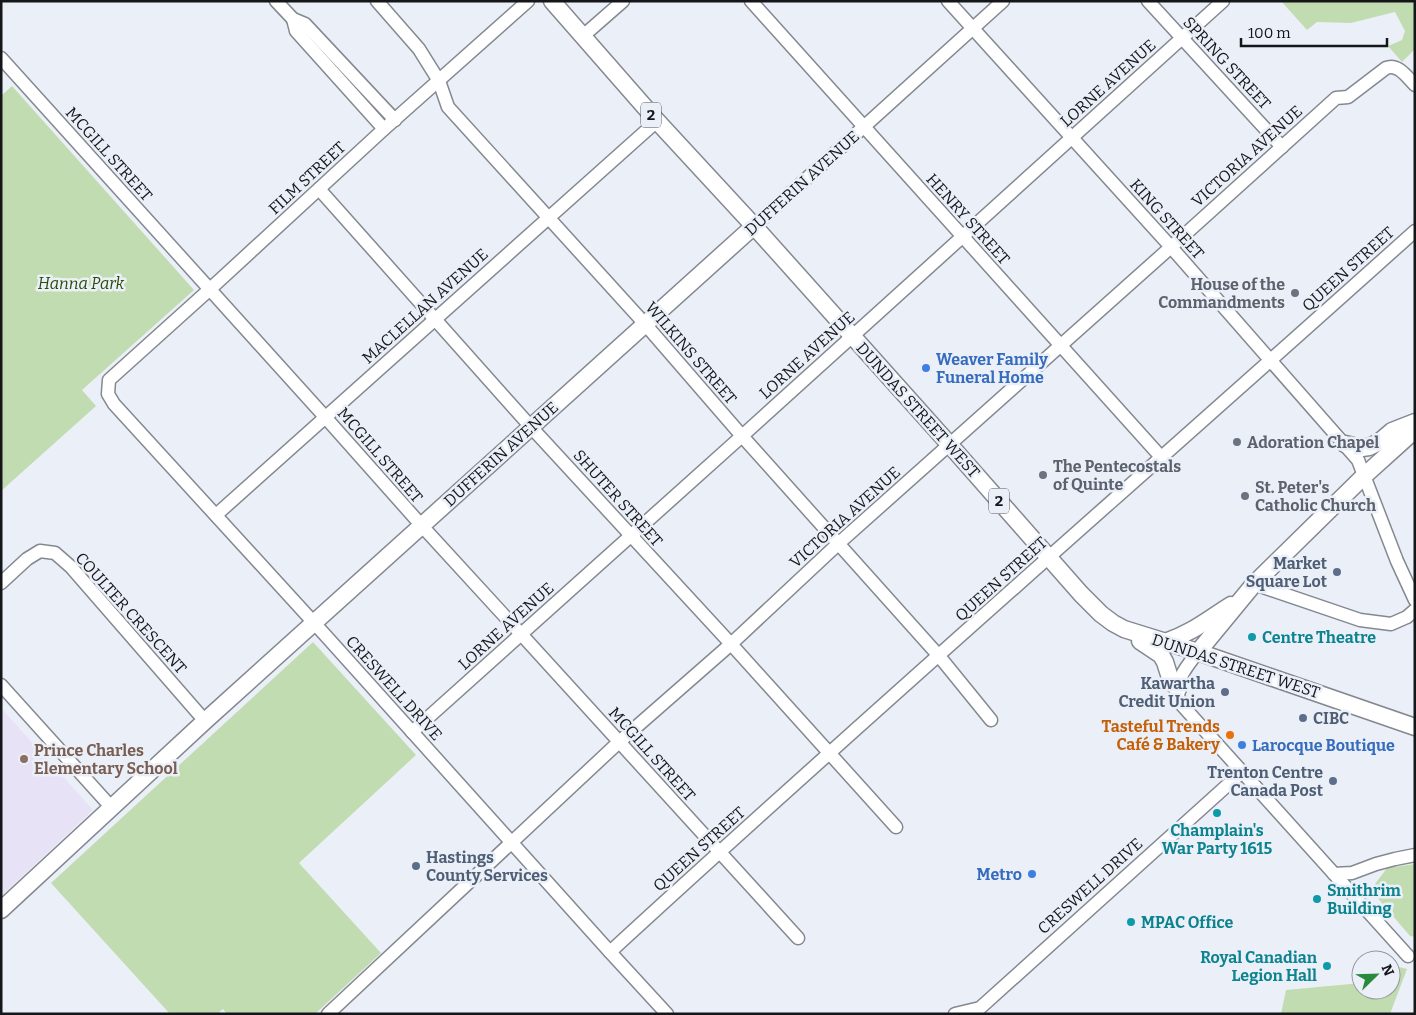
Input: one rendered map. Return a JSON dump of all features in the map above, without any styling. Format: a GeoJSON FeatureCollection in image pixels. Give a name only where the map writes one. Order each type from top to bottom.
{"type":"FeatureCollection","features":[{"type":"Feature","properties":{"kind":"main road","name":"DUNDAS STREET WEST"},"geometry":{"type":"LineString","coordinates":[[552,1],[657,121],[754,226],[1081,594],[1102,614],[1124,629],[1198,652],[1415,727]]}},
{"type":"Feature","properties":{"kind":"main road","name":"DUFFERIN AVENUE"},"geometry":{"type":"LineString","coordinates":[[1,910],[206,721],[754,226]]}},
{"type":"Feature","properties":{"kind":"main road"},"geometry":{"type":"LineString","coordinates":[[1345,444],[1362,448],[1369,447],[1380,442],[1392,431],[1415,422]]}},
{"type":"Feature","properties":{"kind":"main road"},"geometry":{"type":"LineString","coordinates":[[1198,652],[1254,584],[1364,476],[1415,430]]}},
{"type":"Feature","properties":{"kind":"main road"},"geometry":{"type":"LineString","coordinates":[[1165,642],[1181,637],[1243,597]]}},
{"type":"Feature","properties":{"kind":"main road"},"geometry":{"type":"LineString","coordinates":[[1124,629],[1161,655],[1171,681],[1178,689]]}},
{"type":"Feature","properties":{"kind":"street"},"geometry":{"type":"LineString","coordinates":[[276,1],[293,19],[305,24],[395,120]]}},
{"type":"Feature","properties":{"kind":"street","name":"WILKINS STREET"},"geometry":{"type":"LineString","coordinates":[[376,1],[418,49],[440,81],[448,107],[645,324],[742,436],[839,543],[991,720]]}},
{"type":"Feature","properties":{"kind":"street","name":"FILM STREET"},"geometry":{"type":"LineString","coordinates":[[109,380],[210,290],[384,129],[528,1]]}},
{"type":"Feature","properties":{"kind":"street"},"geometry":{"type":"LineString","coordinates":[[583,36],[623,1]]}},
{"type":"Feature","properties":{"kind":"street","name":"HENRY STREET"},"geometry":{"type":"LineString","coordinates":[[751,1],[1161,458]]}},
{"type":"Feature","properties":{"kind":"street","name":"KING STREET"},"geometry":{"type":"LineString","coordinates":[[948,1],[1171,247],[1358,460],[1397,561],[1410,575],[1415,600]]}},
{"type":"Feature","properties":{"kind":"street","name":"DUFFERIN AVENUE"},"geometry":{"type":"LineString","coordinates":[[754,226],[1003,1]]}},
{"type":"Feature","properties":{"kind":"street","name":"SPRING STREET"},"geometry":{"type":"LineString","coordinates":[[1148,1],[1282,147]]}},
{"type":"Feature","properties":{"kind":"street","name":"LORNE AVENUE"},"geometry":{"type":"LineString","coordinates":[[412,732],[1223,1]]}},
{"type":"Feature","properties":{"kind":"street"},"geometry":{"type":"LineString","coordinates":[[293,19],[296,31],[384,129]]}},
{"type":"Feature","properties":{"kind":"street","name":"VICTORIA AVENUE"},"geometry":{"type":"LineString","coordinates":[[328,1014],[619,742],[731,644],[839,543],[1336,98],[1348,97],[1391,66],[1398,68],[1415,85]]}},
{"type":"Feature","properties":{"kind":"street","name":"MCGILL STREET"},"geometry":{"type":"LineString","coordinates":[[4,67],[210,290],[422,526],[798,938]]}},
{"type":"Feature","properties":{"kind":"street","name":"MACLELLAN AVENUE"},"geometry":{"type":"LineString","coordinates":[[216,515],[657,121]]}},
{"type":"Feature","properties":{"kind":"street","name":"SHUTER STREET"},"geometry":{"type":"LineString","coordinates":[[319,189],[531,427],[896,827]]}},
{"type":"Feature","properties":{"kind":"street","name":"QUEEN STREET"},"geometry":{"type":"LineString","coordinates":[[610,952],[719,852],[1415,231]]}},
{"type":"Feature","properties":{"kind":"street","name":"CRESWELL DRIVE"},"geometry":{"type":"LineString","coordinates":[[109,380],[108,394],[114,404],[668,1014]]}},
{"type":"Feature","properties":{"kind":"street","name":"COULTER CRESCENT"},"geometry":{"type":"LineString","coordinates":[[1,583],[27,559],[40,551],[54,553],[71,567],[206,721]]}},
{"type":"Feature","properties":{"kind":"street"},"geometry":{"type":"LineString","coordinates":[[1254,584],[1360,620],[1391,624],[1407,617],[1415,610]]}},
{"type":"Feature","properties":{"kind":"street"},"geometry":{"type":"LineString","coordinates":[[1198,652],[1181,677],[1178,689],[1181,704],[1408,956]]}},
{"type":"Feature","properties":{"kind":"street"},"geometry":{"type":"LineString","coordinates":[[1,686],[112,808]]}},
{"type":"Feature","properties":{"kind":"street","name":"CRESWELL DRIVE"},"geometry":{"type":"LineString","coordinates":[[955,1014],[980,1008],[1242,772]]}},
{"type":"Feature","properties":{"kind":"street"},"geometry":{"type":"LineString","coordinates":[[1334,874],[1352,873],[1376,864],[1415,856]]}},
{"type":"Feature","properties":{"kind":"street"},"geometry":{"type":"LineString","coordinates":[[1349,891],[1376,864]]}},
{"type":"Feature","properties":{"kind":"shaded area","name":"Prince Charles Elementary School"},"geometry":{"type":"Polygon","coordinates":[[[1,708],[93,810],[1,896],[1,708]]]}},
{"type":"Feature","properties":{"kind":"green space"},"geometry":{"type":"Polygon","coordinates":[[[1281,1],[1415,1],[1415,49],[1402,62],[1388,46],[1402,40],[1405,31],[1395,12],[1351,23],[1317,22],[1307,30],[1281,1]]]}},
{"type":"Feature","properties":{"kind":"green space","name":"Hanna Park"},"geometry":{"type":"Polygon","coordinates":[[[12,86],[194,290],[82,390],[96,406],[1,491],[1,96],[12,86]]]}},
{"type":"Feature","properties":{"kind":"green space"},"geometry":{"type":"Polygon","coordinates":[[[313,642],[416,755],[299,863],[381,953],[315,1014],[227,1014],[223,1009],[217,1014],[170,1014],[51,883],[313,642]]]}},
{"type":"Feature","properties":{"kind":"green space"},"geometry":{"type":"Polygon","coordinates":[[[1415,864],[1415,937],[1410,936],[1375,895],[1375,884],[1387,868],[1415,864]]]}},
{"type":"Feature","properties":{"kind":"green space"},"geometry":{"type":"Polygon","coordinates":[[[1401,968],[1407,969],[1401,985],[1401,968]]]}},
{"type":"Feature","properties":{"kind":"green space"},"geometry":{"type":"Polygon","coordinates":[[[1351,984],[1351,1000],[1395,1000],[1390,1014],[1281,1014],[1286,990],[1351,984]]]}},
{"type":"Feature","properties":{"kind":"place","name":"House of the Commandments"},"geometry":{"type":"Point","coordinates":[1295,293]}},
{"type":"Feature","properties":{"kind":"place","name":"Weaver Family Funeral Home"},"geometry":{"type":"Point","coordinates":[926,368]}},
{"type":"Feature","properties":{"kind":"place","name":"Adoration Chapel"},"geometry":{"type":"Point","coordinates":[1237,442]}},
{"type":"Feature","properties":{"kind":"place","name":"The Pentecostals of Quinte"},"geometry":{"type":"Point","coordinates":[1043,475]}},
{"type":"Feature","properties":{"kind":"place","name":"St. Peter's Catholic Church"},"geometry":{"type":"Point","coordinates":[1245,496]}},
{"type":"Feature","properties":{"kind":"place","name":"Market Square Lot"},"geometry":{"type":"Point","coordinates":[1337,572]}},
{"type":"Feature","properties":{"kind":"place","name":"Centre Theatre"},"geometry":{"type":"Point","coordinates":[1252,637]}},
{"type":"Feature","properties":{"kind":"place","name":"Kawartha Credit Union"},"geometry":{"type":"Point","coordinates":[1225,692]}},
{"type":"Feature","properties":{"kind":"place","name":"CIBC"},"geometry":{"type":"Point","coordinates":[1303,718]}},
{"type":"Feature","properties":{"kind":"place","name":"Tasteful Trends Café & Bakery"},"geometry":{"type":"Point","coordinates":[1230,735]}},
{"type":"Feature","properties":{"kind":"place","name":"Larocque Boutique"},"geometry":{"type":"Point","coordinates":[1242,745]}},
{"type":"Feature","properties":{"kind":"place","name":"Prince Charles Elementary School"},"geometry":{"type":"Point","coordinates":[24,759]}},
{"type":"Feature","properties":{"kind":"place","name":"Trenton Centre Canada Post"},"geometry":{"type":"Point","coordinates":[1333,781]}},
{"type":"Feature","properties":{"kind":"place","name":"Champlain's War Party 1615"},"geometry":{"type":"Point","coordinates":[1217,813]}},
{"type":"Feature","properties":{"kind":"place","name":"Hastings County Services"},"geometry":{"type":"Point","coordinates":[416,866]}},
{"type":"Feature","properties":{"kind":"place","name":"Metro"},"geometry":{"type":"Point","coordinates":[1032,874]}},
{"type":"Feature","properties":{"kind":"place","name":"Smithrim Building"},"geometry":{"type":"Point","coordinates":[1317,899]}},
{"type":"Feature","properties":{"kind":"place","name":"MPAC Office"},"geometry":{"type":"Point","coordinates":[1131,922]}},
{"type":"Feature","properties":{"kind":"place","name":"Royal Canadian Legion Hall"},"geometry":{"type":"Point","coordinates":[1327,966]}}]}
